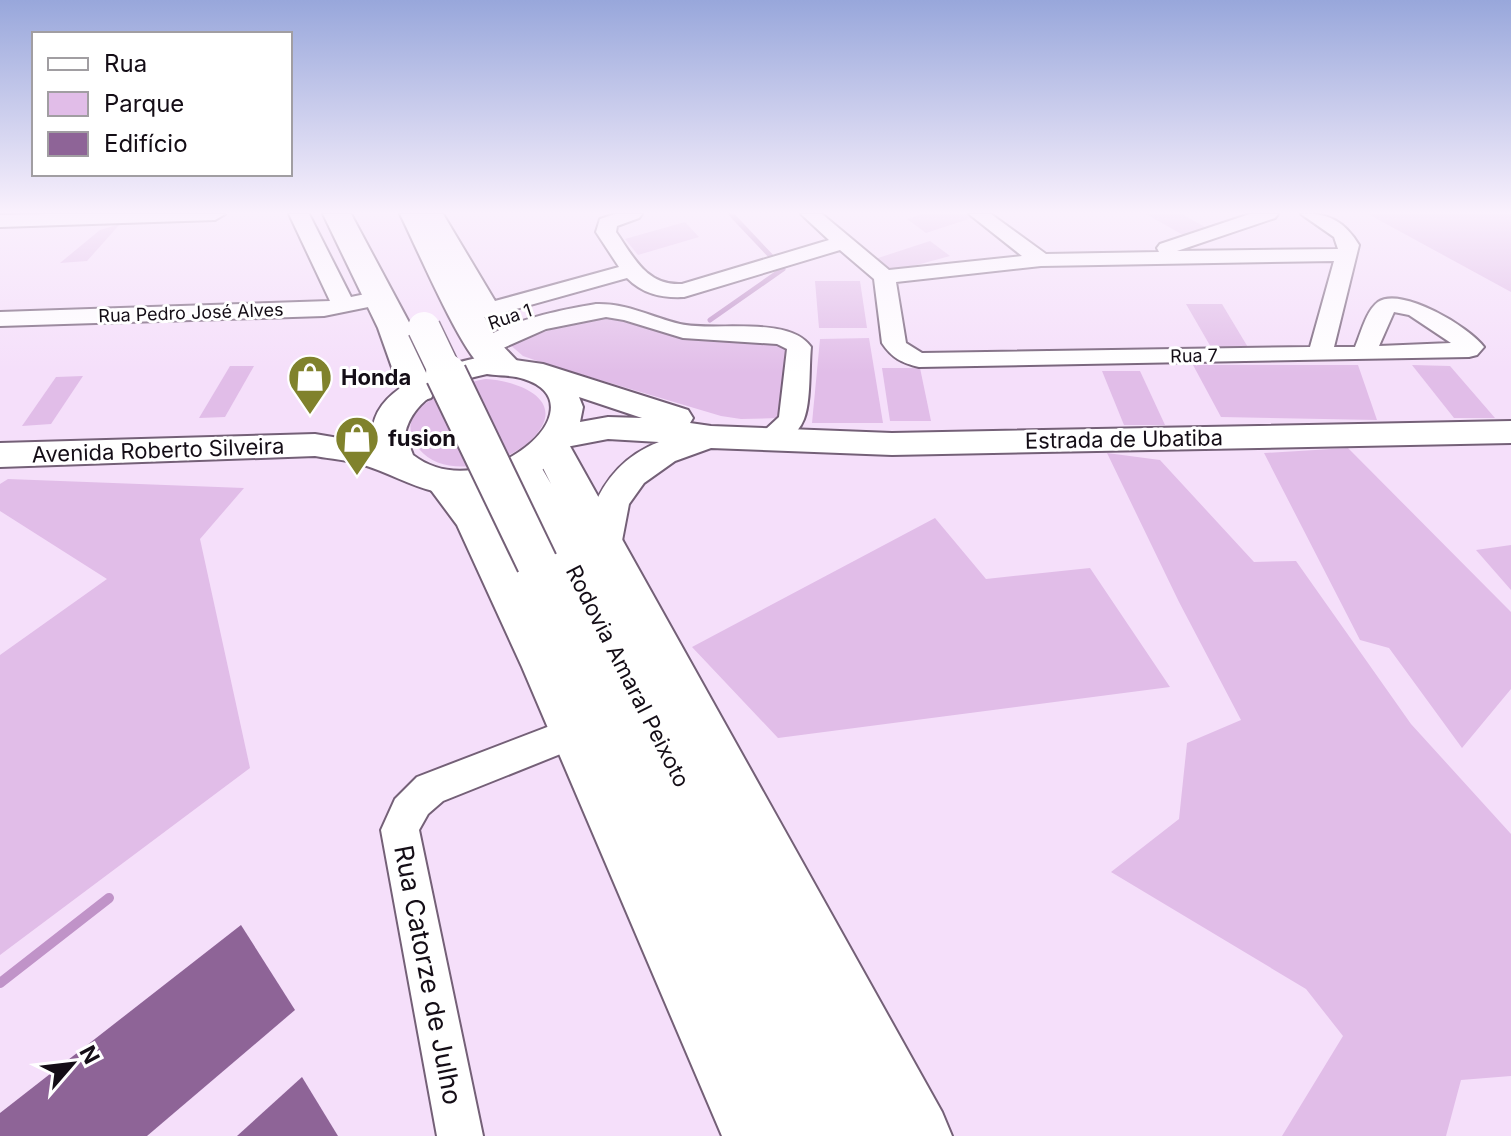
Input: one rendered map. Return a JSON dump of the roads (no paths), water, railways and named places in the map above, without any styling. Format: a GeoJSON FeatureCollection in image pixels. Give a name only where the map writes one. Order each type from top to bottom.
{"type":"FeatureCollection","features":[{"type":"Feature","properties":{"kind":"highway"},"geometry":{"type":"LineString","coordinates":[[364,267],[380,298],[407,402]]}},
{"type":"Feature","properties":{"kind":"highway","name":"Rodovia Amaral Peixoto"},"geometry":{"type":"LineString","coordinates":[[424,267],[480,334],[568,554],[813,1136]]}},
{"type":"Feature","properties":{"kind":"highway"},"geometry":{"type":"LineString","coordinates":[[443,267],[480,334]]}},
{"type":"Feature","properties":{"kind":"highway"},"geometry":{"type":"LineString","coordinates":[[556,442],[568,554],[918,1136]]}},
{"type":"Feature","properties":{"kind":"highway"},"geometry":{"type":"LineString","coordinates":[[426,475],[464,502],[476,520],[576,732],[756,1136]]}},
{"type":"Feature","properties":{"kind":"highway","name":"Rodovia Amaral Peixoto"},"geometry":{"type":"LineString","coordinates":[[568,554],[864,1136]]}},
{"type":"Feature","properties":{"kind":"main road","name":"Avenida Roberto Silveira"},"geometry":{"type":"LineString","coordinates":[[0,455],[315,445],[353,437],[453,372],[480,334]]}},
{"type":"Feature","properties":{"kind":"main road","name":"Estrada de Ubatiba"},"geometry":{"type":"LineString","coordinates":[[480,334],[738,438]]}},
{"type":"Feature","properties":{"kind":"main road"},"geometry":{"type":"LineString","coordinates":[[407,402],[389,440],[392,450],[426,475],[495,478],[526,466],[556,442],[566,426],[568,403],[557,384],[480,334]]}},
{"type":"Feature","properties":{"kind":"main road","name":"Estrada de Ubatiba"},"geometry":{"type":"LineString","coordinates":[[556,442],[608,428],[738,438],[892,444],[1511,432]]}},
{"type":"Feature","properties":{"kind":"main road"},"geometry":{"type":"LineString","coordinates":[[568,554],[608,507],[619,486],[638,468],[659,455],[738,438]]}},
{"type":"Feature","properties":{"kind":"main road","name":"Avenida Roberto Silveira"},"geometry":{"type":"LineString","coordinates":[[315,445],[366,453],[426,475]]}},
{"type":"Feature","properties":{"kind":"street"},"geometry":{"type":"LineString","coordinates":[[325,267],[344,306]]}},
{"type":"Feature","properties":{"kind":"street"},"geometry":{"type":"LineString","coordinates":[[454,267],[480,334],[499,340],[589,312],[609,311],[627,312],[691,332],[791,339],[799,347],[792,418],[783,430],[738,438]]}},
{"type":"Feature","properties":{"kind":"street"},"geometry":{"type":"LineString","coordinates":[[631,267],[657,291],[673,292],[758,267]]}},
{"type":"Feature","properties":{"kind":"street"},"geometry":{"type":"LineString","coordinates":[[873,267],[884,277],[976,267]]}},
{"type":"Feature","properties":{"kind":"street"},"geometry":{"type":"LineString","coordinates":[[1320,355],[1343,267]]}},
{"type":"Feature","properties":{"kind":"street","name":"Rua 1"},"geometry":{"type":"LineString","coordinates":[[480,334],[635,274]]}},
{"type":"Feature","properties":{"kind":"street","name":"Rua 7"},"geometry":{"type":"LineString","coordinates":[[884,277],[894,343],[900,352],[919,360],[1364,354],[1469,350],[1470,343],[1417,310],[1399,303],[1384,305],[1364,354]]}},
{"type":"Feature","properties":{"kind":"street","name":"Rua Pedro José Alves"},"geometry":{"type":"LineString","coordinates":[[0,319],[344,306],[380,298]]}},
{"type":"Feature","properties":{"kind":"street","name":"Rua Catorze de Julho"},"geometry":{"type":"LineString","coordinates":[[460,1136],[400,830],[405,814],[415,799],[430,789],[576,732]]}},
{"type":"Feature","properties":{"kind":"waterway"},"geometry":{"type":"LineString","coordinates":[[710,320],[783,269],[781,267]]}},
{"type":"Feature","properties":{"kind":"waterway"},"geometry":{"type":"LineString","coordinates":[[0,983],[109,898]]}},
{"type":"Feature","properties":{"kind":"place","name":"Honda"},"geometry":{"type":"Point","coordinates":[310,416]}},
{"type":"Feature","properties":{"kind":"place","name":"fusion"},"geometry":{"type":"Point","coordinates":[357,477]}}]}
